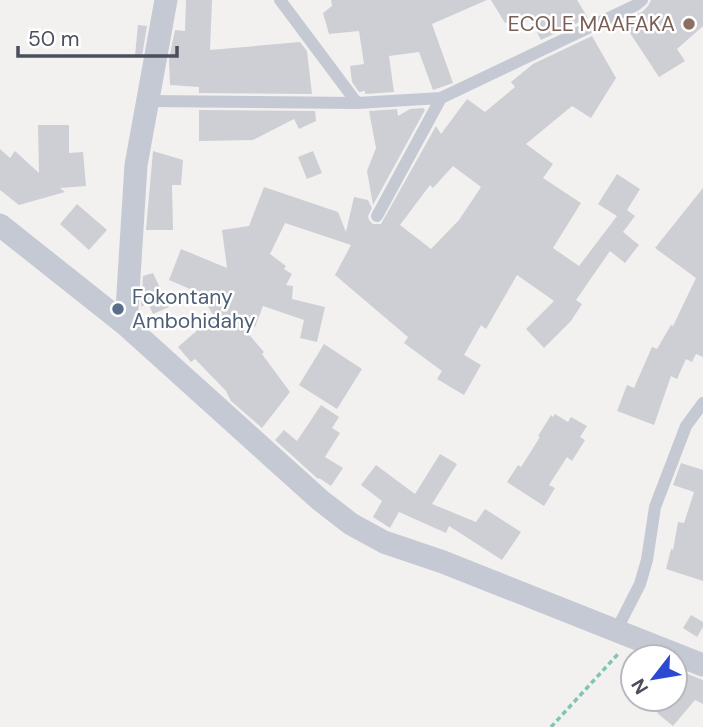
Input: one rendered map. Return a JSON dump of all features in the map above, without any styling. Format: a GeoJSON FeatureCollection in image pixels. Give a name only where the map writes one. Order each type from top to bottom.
{"type":"FeatureCollection","features":[{"type":"Feature","properties":{"kind":"street"},"geometry":{"type":"LineString","coordinates":[[126,324],[136,165],[166,0]]}},
{"type":"Feature","properties":{"kind":"street"},"geometry":{"type":"LineString","coordinates":[[0,225],[126,324],[320,500],[351,524],[384,542],[443,562],[703,665]]}},
{"type":"Feature","properties":{"kind":"lane"},"geometry":{"type":"LineString","coordinates":[[280,0],[357,103]]}},
{"type":"Feature","properties":{"kind":"lane"},"geometry":{"type":"LineString","coordinates":[[149,101],[357,103],[441,98],[642,0]]}},
{"type":"Feature","properties":{"kind":"lane"},"geometry":{"type":"LineString","coordinates":[[377,216],[441,98]]}},
{"type":"Feature","properties":{"kind":"lane"},"geometry":{"type":"LineString","coordinates":[[624,635],[647,560],[655,507],[686,426],[703,403]]}},
{"type":"Feature","properties":{"kind":"path"},"geometry":{"type":"LineString","coordinates":[[551,727],[624,635]]}},
{"type":"Feature","properties":{"kind":"building"},"geometry":{"type":"Polygon","coordinates":[[[186,0],[212,0],[210,50],[300,42],[307,51],[312,94],[199,93],[199,87],[170,85],[169,59],[175,30],[185,31],[186,0]]]}},
{"type":"Feature","properties":{"kind":"building"},"geometry":{"type":"Polygon","coordinates":[[[331,0],[487,0],[432,24],[453,83],[433,90],[419,52],[389,56],[394,92],[365,94],[365,91],[359,92],[352,82],[350,66],[364,64],[359,31],[329,34],[323,13],[332,6],[331,0]]]}},
{"type":"Feature","properties":{"kind":"building"},"geometry":{"type":"Polygon","coordinates":[[[491,0],[577,0],[588,18],[541,40],[530,19],[523,23],[520,17],[515,17],[505,23],[491,0]]]}},
{"type":"Feature","properties":{"kind":"building"},"geometry":{"type":"Polygon","coordinates":[[[651,0],[703,0],[703,26],[677,49],[685,61],[659,77],[622,21],[642,12],[651,0]]]}},
{"type":"Feature","properties":{"kind":"building"},"geometry":{"type":"Polygon","coordinates":[[[138,25],[147,26],[142,56],[135,55],[138,25]]]}},
{"type":"Feature","properties":{"kind":"building"},"geometry":{"type":"Polygon","coordinates":[[[592,36],[616,78],[591,118],[572,106],[526,144],[553,164],[543,178],[581,203],[553,248],[579,266],[617,216],[598,204],[617,174],[640,189],[627,210],[635,216],[623,232],[639,245],[625,263],[610,251],[576,300],[582,304],[571,321],[544,348],[526,329],[554,301],[517,275],[486,329],[481,325],[464,355],[481,365],[464,395],[437,379],[442,371],[404,343],[408,337],[335,275],[351,245],[285,223],[270,254],[292,274],[286,285],[293,286],[292,299],[325,307],[317,342],[300,338],[304,320],[263,306],[255,327],[239,323],[264,352],[262,354],[290,392],[262,428],[231,401],[226,391],[195,359],[191,362],[178,347],[214,316],[199,293],[169,280],[181,249],[227,268],[222,230],[249,226],[264,187],[338,212],[346,232],[354,197],[368,200],[372,208],[369,220],[373,224],[381,224],[436,126],[441,134],[467,99],[485,112],[515,87],[511,82],[533,64],[592,36]],[[453,166],[433,188],[430,185],[400,225],[431,249],[459,220],[481,187],[453,166]]]}},
{"type":"Feature","properties":{"kind":"building"},"geometry":{"type":"Polygon","coordinates":[[[397,109],[398,116],[410,109],[425,110],[373,205],[367,171],[376,148],[369,111],[397,109]]]}},
{"type":"Feature","properties":{"kind":"building"},"geometry":{"type":"Polygon","coordinates":[[[199,110],[315,111],[316,121],[299,129],[294,119],[253,140],[199,141],[199,110]]]}},
{"type":"Feature","properties":{"kind":"building"},"geometry":{"type":"Polygon","coordinates":[[[38,125],[69,125],[69,153],[83,152],[86,186],[60,188],[65,192],[19,205],[0,190],[0,149],[10,158],[15,151],[39,173],[38,125]]]}},
{"type":"Feature","properties":{"kind":"building"},"geometry":{"type":"Polygon","coordinates":[[[153,151],[183,160],[181,185],[172,185],[173,230],[146,230],[153,151]]]}},
{"type":"Feature","properties":{"kind":"building"},"geometry":{"type":"Polygon","coordinates":[[[313,151],[322,173],[307,179],[298,157],[313,151]]]}},
{"type":"Feature","properties":{"kind":"building"},"geometry":{"type":"Polygon","coordinates":[[[703,188],[703,357],[696,354],[692,362],[686,359],[677,379],[671,376],[654,425],[617,411],[627,385],[634,388],[652,347],[657,349],[671,325],[673,326],[696,278],[655,248],[703,188]]]}},
{"type":"Feature","properties":{"kind":"building"},"geometry":{"type":"Polygon","coordinates":[[[77,204],[107,230],[89,250],[60,224],[77,204]]]}},
{"type":"Feature","properties":{"kind":"building"},"geometry":{"type":"Polygon","coordinates":[[[153,273],[169,307],[153,314],[148,303],[141,307],[143,276],[153,273]]]}},
{"type":"Feature","properties":{"kind":"building"},"geometry":{"type":"Polygon","coordinates":[[[324,344],[362,369],[337,409],[299,385],[324,344]]]}},
{"type":"Feature","properties":{"kind":"building"},"geometry":{"type":"Polygon","coordinates":[[[321,405],[339,417],[332,428],[340,433],[325,457],[343,468],[331,486],[318,479],[275,440],[284,430],[297,441],[321,405]]]}},
{"type":"Feature","properties":{"kind":"building"},"geometry":{"type":"Polygon","coordinates":[[[555,414],[568,422],[571,417],[587,426],[580,437],[585,440],[572,461],[567,457],[549,485],[555,488],[544,506],[507,482],[518,465],[521,467],[551,415],[553,417],[555,414]]]}},
{"type":"Feature","properties":{"kind":"building"},"geometry":{"type":"Polygon","coordinates":[[[440,454],[457,464],[432,504],[476,522],[485,509],[521,532],[502,560],[449,526],[446,533],[399,512],[390,528],[373,517],[382,501],[361,485],[376,465],[415,494],[440,454]]]}},
{"type":"Feature","properties":{"kind":"building"},"geometry":{"type":"Polygon","coordinates":[[[681,463],[703,470],[703,581],[666,569],[678,522],[684,523],[694,492],[673,485],[681,463]]]}},
{"type":"Feature","properties":{"kind":"building"},"geometry":{"type":"Polygon","coordinates":[[[691,615],[703,622],[697,637],[683,628],[691,615]]]}},
{"type":"Feature","properties":{"kind":"building"},"geometry":{"type":"Polygon","coordinates":[[[689,674],[703,680],[703,704],[695,700],[689,707],[689,674]]]}},
{"type":"Feature","properties":{"kind":"building"},"geometry":{"type":"Polygon","coordinates":[[[657,713],[684,713],[673,726],[657,713]]]}},
{"type":"Feature","properties":{"kind":"place","name":"ECOLE MAAFAKA"},"geometry":{"type":"Point","coordinates":[689,24]}},
{"type":"Feature","properties":{"kind":"place","name":"Fokontany Ambohidahy"},"geometry":{"type":"Point","coordinates":[118,309]}}]}
